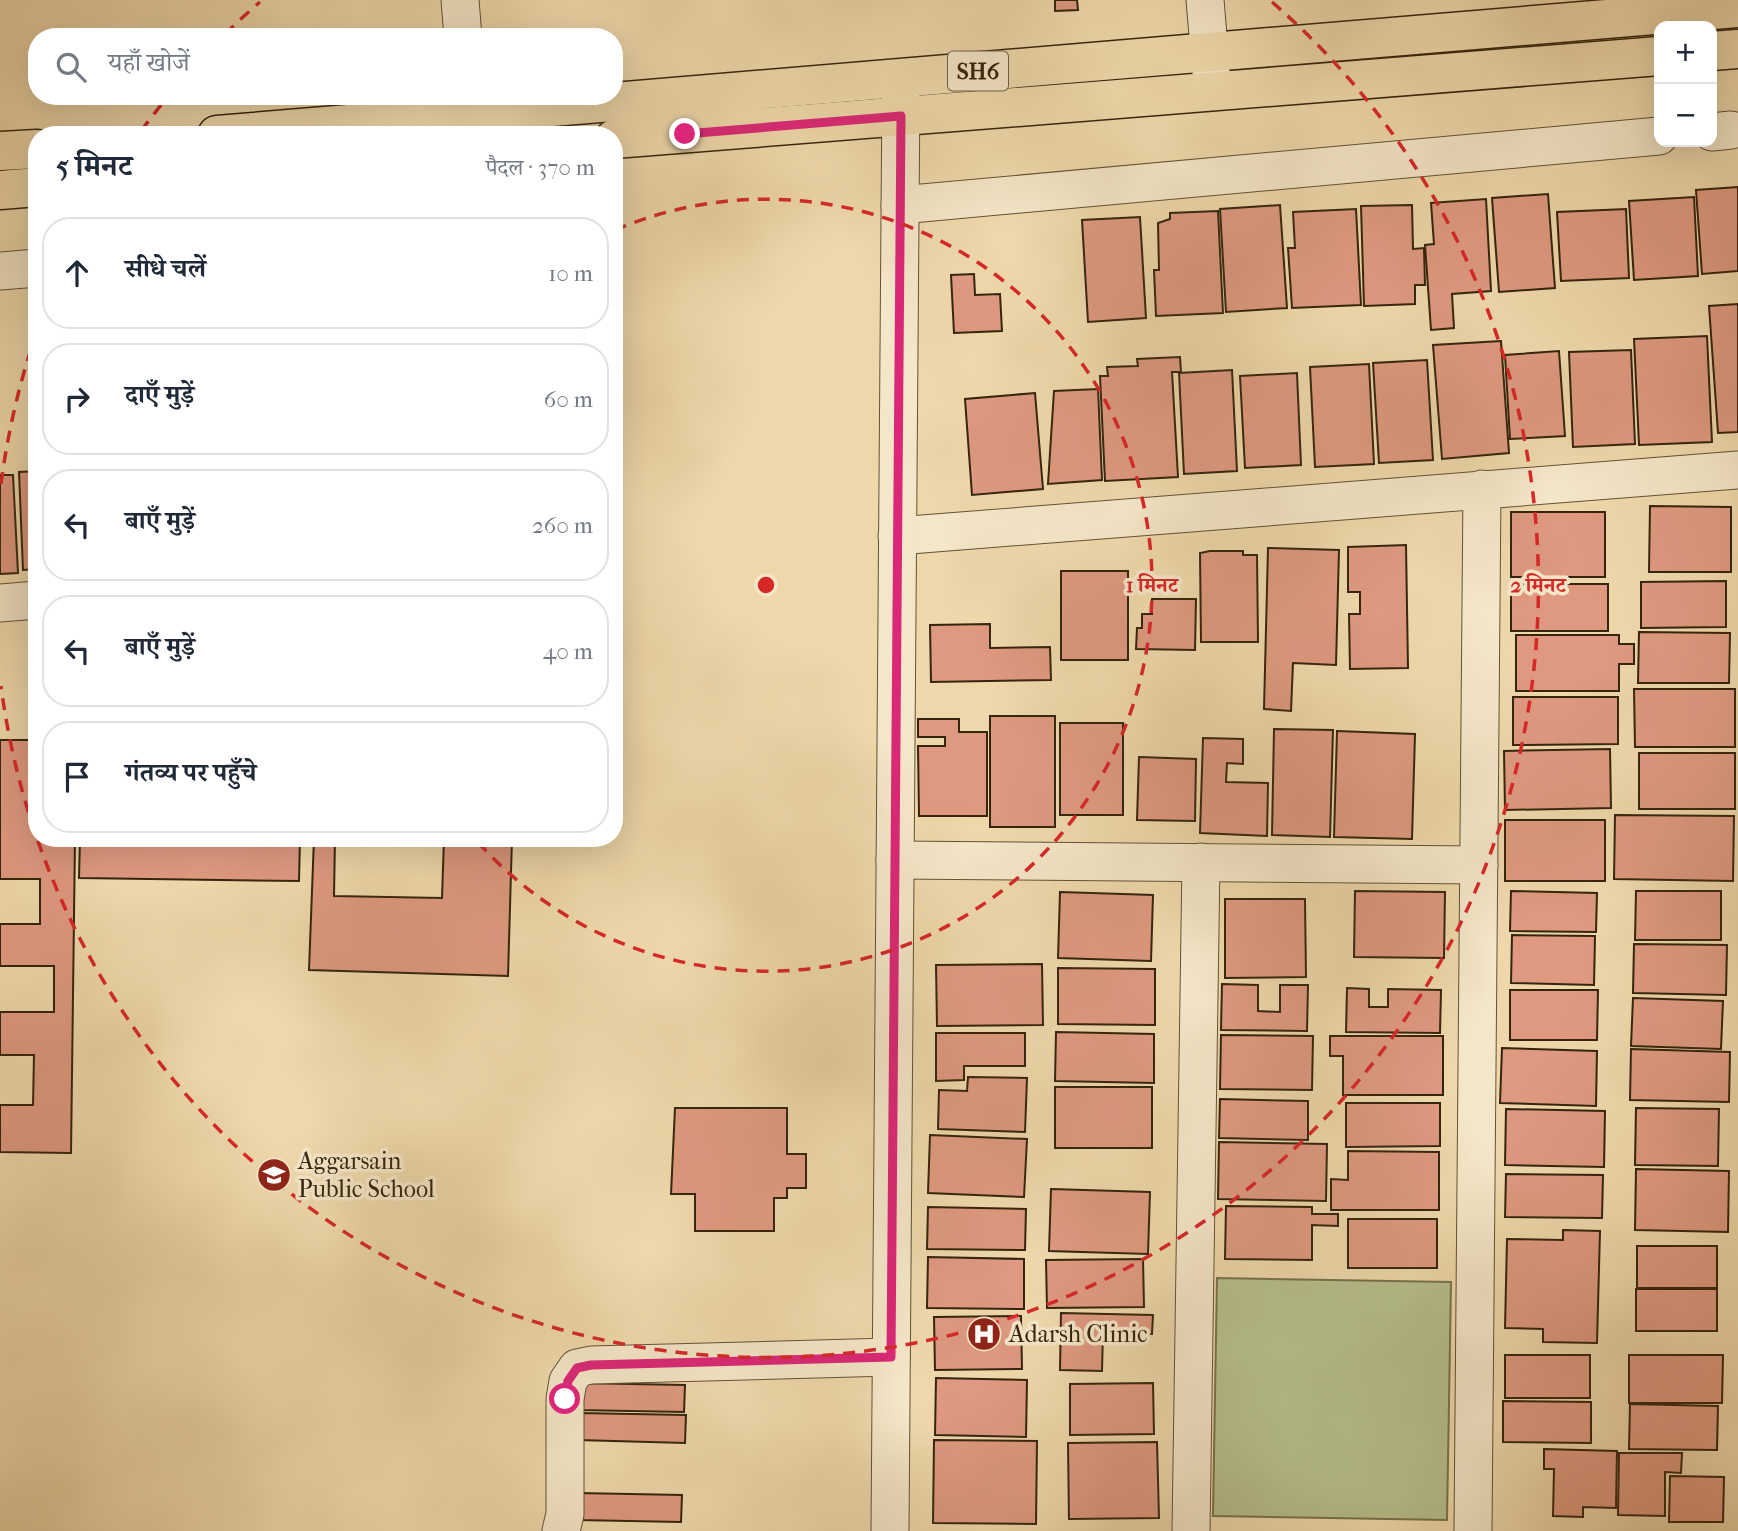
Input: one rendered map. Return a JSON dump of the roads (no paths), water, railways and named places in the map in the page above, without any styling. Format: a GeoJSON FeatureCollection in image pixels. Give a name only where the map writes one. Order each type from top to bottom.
{"type":"FeatureCollection","features":[{"type":"Feature","properties":{"kind":"main road","name":"SH6"},"geometry":{"type":"LineString","coordinates":[[623,102],[1738,8]]}},
{"type":"Feature","properties":{"kind":"main road"},"geometry":{"type":"LineString","coordinates":[[1717,51],[1738,49]]}},
{"type":"Feature","properties":{"kind":"main road","name":"SH6"},"geometry":{"type":"LineString","coordinates":[[623,138],[1654,55]]}},
{"type":"Feature","properties":{"kind":"main road","name":"SH6"},"geometry":{"type":"LineString","coordinates":[[331,126],[583,105]]}},
{"type":"Feature","properties":{"kind":"main road"},"geometry":{"type":"LineString","coordinates":[[0,151],[28,149]]}},
{"type":"Feature","properties":{"kind":"main road"},"geometry":{"type":"LineString","coordinates":[[0,190],[28,188]]}},
{"type":"Feature","properties":{"kind":"street"},"geometry":{"type":"LineString","coordinates":[[460,0],[462,28]]}},
{"type":"Feature","properties":{"kind":"street"},"geometry":{"type":"LineString","coordinates":[[1205,0],[1213,91]]}},
{"type":"Feature","properties":{"kind":"street"},"geometry":{"type":"LineString","coordinates":[[890,1531],[901,77]]}},
{"type":"Feature","properties":{"kind":"street"},"geometry":{"type":"LineString","coordinates":[[900,205],[1654,136]]}},
{"type":"Feature","properties":{"kind":"street"},"geometry":{"type":"LineString","coordinates":[[0,271],[28,269]]}},
{"type":"Feature","properties":{"kind":"street"},"geometry":{"type":"LineString","coordinates":[[897,536],[1738,470]]}},
{"type":"Feature","properties":{"kind":"street"},"geometry":{"type":"LineString","coordinates":[[1473,1531],[1482,489]]}},
{"type":"Feature","properties":{"kind":"street"},"geometry":{"type":"LineString","coordinates":[[0,603],[28,601]]}},
{"type":"Feature","properties":{"kind":"street"},"geometry":{"type":"LineString","coordinates":[[895,860],[1479,865]]}},
{"type":"Feature","properties":{"kind":"street"},"geometry":{"type":"LineString","coordinates":[[1191,1531],[1201,862]]}},
{"type":"Feature","properties":{"kind":"street"},"geometry":{"type":"LineString","coordinates":[[561,1531],[565,1514],[565,1399],[568,1381],[577,1368],[591,1365],[891,1357]]}},
{"type":"Feature","properties":{"kind":"place","name":"Aggarsain Public School"},"geometry":{"type":"Point","coordinates":[274,1175]}},
{"type":"Feature","properties":{"kind":"place","name":"Adarsh Clinic"},"geometry":{"type":"Point","coordinates":[984,1334]}}]}
